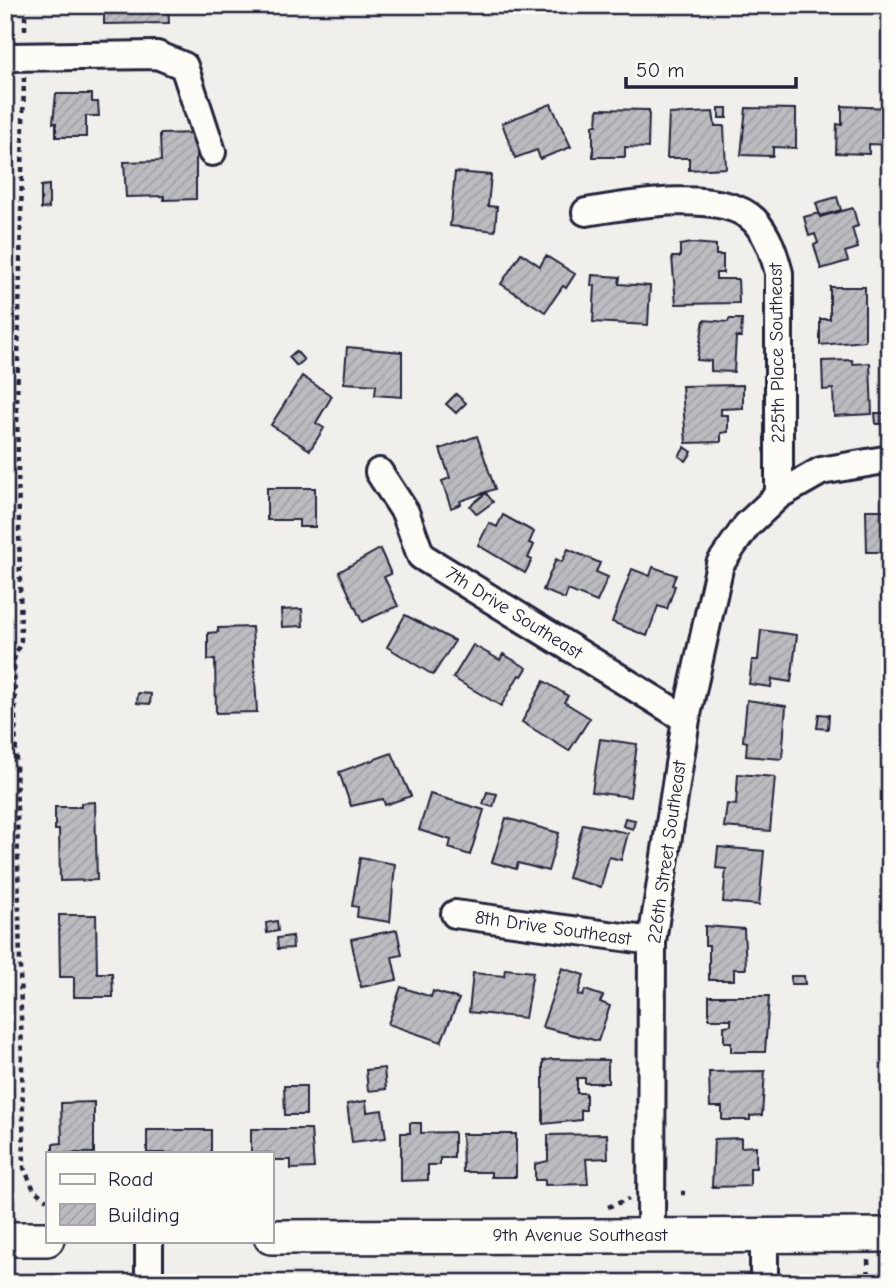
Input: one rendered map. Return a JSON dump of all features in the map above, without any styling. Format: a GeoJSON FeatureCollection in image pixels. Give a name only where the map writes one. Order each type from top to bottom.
{"type":"FeatureCollection","features":[{"type":"Feature","properties":{"kind":"main road","name":"9th Avenue Southeast"},"geometry":{"type":"LineString","coordinates":[[273,1237],[890,1235]]}},
{"type":"Feature","properties":{"kind":"main road"},"geometry":{"type":"LineString","coordinates":[[5,1239],[46,1239]]}},
{"type":"Feature","properties":{"kind":"street"},"geometry":{"type":"LineString","coordinates":[[15,57],[157,55],[184,66],[212,152]]}},
{"type":"Feature","properties":{"kind":"street","name":"225th Place Southeast"},"geometry":{"type":"LineString","coordinates":[[586,212],[697,202],[736,208],[753,220],[773,248],[779,273],[779,495]]}},
{"type":"Feature","properties":{"kind":"street","name":"226th Street Southeast"},"geometry":{"type":"LineString","coordinates":[[652,1235],[652,941],[686,719],[720,564],[747,525],[779,495],[821,471],[890,459]]}},
{"type":"Feature","properties":{"kind":"street","name":"7th Drive Southeast"},"geometry":{"type":"LineString","coordinates":[[379,472],[405,512],[421,555],[686,719]]}},
{"type":"Feature","properties":{"kind":"street","name":"8th Drive Southeast"},"geometry":{"type":"LineString","coordinates":[[455,914],[652,941]]}},
{"type":"Feature","properties":{"kind":"street"},"geometry":{"type":"LineString","coordinates":[[764,1235],[764,1283]]}},
{"type":"Feature","properties":{"kind":"street"},"geometry":{"type":"LineString","coordinates":[[149,1242],[149,1283]]}},
{"type":"Feature","properties":{"kind":"path"},"geometry":{"type":"LineString","coordinates":[[25,5],[15,57],[16,407],[21,640],[13,659],[24,1168],[30,1187],[46,1199]]}},
{"type":"Feature","properties":{"kind":"path"},"geometry":{"type":"LineString","coordinates":[[595,1207],[621,1204],[636,1192]]}},
{"type":"Feature","properties":{"kind":"path"},"geometry":{"type":"LineString","coordinates":[[39,1194],[39,1204]]}},
{"type":"Feature","properties":{"kind":"building"},"geometry":{"type":"Polygon","coordinates":[[[104,5],[168,5],[169,23],[104,24],[104,5]]]}},
{"type":"Feature","properties":{"kind":"building"},"geometry":{"type":"Polygon","coordinates":[[[56,94],[92,94],[92,102],[98,102],[99,116],[86,116],[86,137],[56,137],[56,123],[53,123],[56,94]]]}},
{"type":"Feature","properties":{"kind":"building"},"geometry":{"type":"Polygon","coordinates":[[[551,104],[571,147],[540,159],[537,150],[515,158],[502,123],[551,104]]]}},
{"type":"Feature","properties":{"kind":"building"},"geometry":{"type":"Polygon","coordinates":[[[842,106],[890,108],[890,145],[869,144],[869,154],[836,153],[837,124],[842,125],[842,106]]]}},
{"type":"Feature","properties":{"kind":"building"},"geometry":{"type":"Polygon","coordinates":[[[719,108],[727,108],[727,118],[719,118],[719,108]]]}},
{"type":"Feature","properties":{"kind":"building"},"geometry":{"type":"Polygon","coordinates":[[[746,108],[796,109],[796,148],[773,147],[773,156],[741,155],[746,108]]]}},
{"type":"Feature","properties":{"kind":"building"},"geometry":{"type":"Polygon","coordinates":[[[598,109],[649,110],[648,148],[625,147],[625,157],[593,157],[593,125],[597,125],[598,109]]]}},
{"type":"Feature","properties":{"kind":"building"},"geometry":{"type":"Polygon","coordinates":[[[713,112],[715,126],[724,126],[726,168],[689,170],[689,158],[667,158],[669,114],[713,112]]]}},
{"type":"Feature","properties":{"kind":"building"},"geometry":{"type":"Polygon","coordinates":[[[196,133],[196,199],[126,197],[124,162],[161,161],[160,134],[196,133]]]}},
{"type":"Feature","properties":{"kind":"building"},"geometry":{"type":"Polygon","coordinates":[[[455,172],[491,175],[488,206],[497,207],[495,231],[450,226],[455,172]]]}},
{"type":"Feature","properties":{"kind":"building"},"geometry":{"type":"Polygon","coordinates":[[[49,185],[49,208],[41,209],[41,186],[49,185]]]}},
{"type":"Feature","properties":{"kind":"building"},"geometry":{"type":"Polygon","coordinates":[[[837,197],[841,210],[820,216],[816,203],[837,197]]]}},
{"type":"Feature","properties":{"kind":"building"},"geometry":{"type":"Polygon","coordinates":[[[853,208],[858,226],[852,228],[858,248],[845,252],[848,261],[821,269],[814,245],[818,243],[815,234],[809,236],[804,217],[819,213],[820,217],[853,208]]]}},
{"type":"Feature","properties":{"kind":"building"},"geometry":{"type":"Polygon","coordinates":[[[680,245],[716,245],[716,255],[723,255],[723,273],[716,273],[716,279],[738,279],[739,303],[676,304],[672,257],[680,257],[680,245]]]}},
{"type":"Feature","properties":{"kind":"building"},"geometry":{"type":"Polygon","coordinates":[[[521,253],[540,266],[546,256],[575,274],[545,312],[501,284],[521,253]]]}},
{"type":"Feature","properties":{"kind":"building"},"geometry":{"type":"Polygon","coordinates":[[[592,275],[620,277],[619,284],[650,286],[648,325],[593,322],[595,286],[591,286],[592,275]]]}},
{"type":"Feature","properties":{"kind":"building"},"geometry":{"type":"Polygon","coordinates":[[[830,287],[865,287],[865,341],[820,345],[820,319],[830,319],[830,287]]]}},
{"type":"Feature","properties":{"kind":"building"},"geometry":{"type":"Polygon","coordinates":[[[729,319],[742,319],[741,337],[736,337],[734,372],[711,371],[711,361],[697,360],[704,320],[728,322],[729,319]]]}},
{"type":"Feature","properties":{"kind":"building"},"geometry":{"type":"Polygon","coordinates":[[[347,347],[402,352],[402,397],[375,395],[376,385],[344,383],[347,347]]]}},
{"type":"Feature","properties":{"kind":"building"},"geometry":{"type":"Polygon","coordinates":[[[296,351],[304,360],[297,366],[289,357],[296,351]]]}},
{"type":"Feature","properties":{"kind":"building"},"geometry":{"type":"Polygon","coordinates":[[[852,360],[853,364],[870,363],[872,414],[834,416],[833,389],[823,390],[822,361],[852,360]]]}},
{"type":"Feature","properties":{"kind":"building"},"geometry":{"type":"Polygon","coordinates":[[[302,376],[332,396],[316,423],[324,428],[310,450],[271,425],[302,376]]]}},
{"type":"Feature","properties":{"kind":"building"},"geometry":{"type":"Polygon","coordinates":[[[743,385],[743,408],[721,409],[721,415],[728,415],[728,432],[721,433],[721,442],[686,443],[682,386],[743,385]]]}},
{"type":"Feature","properties":{"kind":"building"},"geometry":{"type":"Polygon","coordinates":[[[456,394],[466,403],[456,413],[446,404],[456,394]]]}},
{"type":"Feature","properties":{"kind":"building"},"geometry":{"type":"Polygon","coordinates":[[[875,413],[884,413],[884,424],[876,424],[875,413]]]}},
{"type":"Feature","properties":{"kind":"building"},"geometry":{"type":"Polygon","coordinates":[[[477,436],[495,489],[460,501],[461,504],[451,508],[442,481],[450,478],[440,449],[477,436]]]}},
{"type":"Feature","properties":{"kind":"building"},"geometry":{"type":"Polygon","coordinates":[[[685,447],[692,452],[686,461],[679,456],[685,447]]]}},
{"type":"Feature","properties":{"kind":"building"},"geometry":{"type":"Polygon","coordinates":[[[267,488],[315,488],[315,527],[299,527],[299,520],[267,520],[267,488]]]}},
{"type":"Feature","properties":{"kind":"building"},"geometry":{"type":"Polygon","coordinates":[[[486,493],[493,502],[477,514],[470,506],[486,493]]]}},
{"type":"Feature","properties":{"kind":"building"},"geometry":{"type":"Polygon","coordinates":[[[866,510],[890,510],[890,552],[867,552],[866,510]]]}},
{"type":"Feature","properties":{"kind":"building"},"geometry":{"type":"Polygon","coordinates":[[[503,515],[534,532],[529,543],[534,545],[528,558],[532,560],[525,573],[478,545],[489,523],[497,527],[503,515]]]}},
{"type":"Feature","properties":{"kind":"building"},"geometry":{"type":"Polygon","coordinates":[[[380,549],[391,574],[384,577],[398,606],[362,622],[339,572],[380,549]]]}},
{"type":"Feature","properties":{"kind":"building"},"geometry":{"type":"Polygon","coordinates":[[[568,549],[600,563],[596,572],[608,577],[597,602],[568,590],[565,599],[543,590],[556,559],[562,562],[568,549]]]}},
{"type":"Feature","properties":{"kind":"building"},"geometry":{"type":"Polygon","coordinates":[[[653,567],[676,575],[667,609],[658,606],[647,636],[612,622],[632,569],[650,576],[653,567]]]}},
{"type":"Feature","properties":{"kind":"building"},"geometry":{"type":"Polygon","coordinates":[[[302,609],[303,626],[282,627],[281,610],[302,609]]]}},
{"type":"Feature","properties":{"kind":"building"},"geometry":{"type":"Polygon","coordinates":[[[405,615],[455,641],[433,675],[387,647],[405,615]]]}},
{"type":"Feature","properties":{"kind":"building"},"geometry":{"type":"Polygon","coordinates":[[[252,627],[257,712],[216,713],[215,659],[208,660],[208,633],[218,632],[218,628],[252,627]]]}},
{"type":"Feature","properties":{"kind":"building"},"geometry":{"type":"Polygon","coordinates":[[[761,630],[797,635],[791,682],[772,679],[771,687],[749,684],[752,660],[758,660],[761,630]]]}},
{"type":"Feature","properties":{"kind":"building"},"geometry":{"type":"Polygon","coordinates":[[[473,645],[500,660],[503,654],[527,668],[522,676],[519,675],[501,706],[453,678],[473,645]]]}},
{"type":"Feature","properties":{"kind":"building"},"geometry":{"type":"Polygon","coordinates":[[[544,681],[568,696],[564,702],[590,718],[569,751],[522,722],[544,681]]]}},
{"type":"Feature","properties":{"kind":"building"},"geometry":{"type":"Polygon","coordinates":[[[138,693],[151,694],[150,704],[137,703],[138,693]]]}},
{"type":"Feature","properties":{"kind":"building"},"geometry":{"type":"Polygon","coordinates":[[[747,700],[786,706],[782,759],[746,756],[747,742],[743,741],[747,700]]]}},
{"type":"Feature","properties":{"kind":"building"},"geometry":{"type":"Polygon","coordinates":[[[819,714],[829,715],[828,729],[817,728],[819,714]]]}},
{"type":"Feature","properties":{"kind":"building"},"geometry":{"type":"Polygon","coordinates":[[[600,739],[637,744],[630,797],[592,792],[600,739]]]}},
{"type":"Feature","properties":{"kind":"building"},"geometry":{"type":"Polygon","coordinates":[[[392,753],[411,796],[385,805],[383,799],[351,806],[339,772],[392,753]]]}},
{"type":"Feature","properties":{"kind":"building"},"geometry":{"type":"Polygon","coordinates":[[[738,774],[775,777],[770,831],[724,827],[727,804],[736,805],[738,774]]]}},
{"type":"Feature","properties":{"kind":"building"},"geometry":{"type":"Polygon","coordinates":[[[487,792],[497,794],[493,807],[483,804],[487,792]]]}},
{"type":"Feature","properties":{"kind":"building"},"geometry":{"type":"Polygon","coordinates":[[[430,794],[484,810],[470,855],[449,848],[451,840],[419,830],[430,794]]]}},
{"type":"Feature","properties":{"kind":"building"},"geometry":{"type":"Polygon","coordinates":[[[95,802],[97,880],[60,881],[59,830],[55,830],[55,807],[81,807],[81,803],[95,802]]]}},
{"type":"Feature","properties":{"kind":"building"},"geometry":{"type":"Polygon","coordinates":[[[506,818],[559,833],[548,871],[518,863],[516,869],[492,862],[506,818]]]}},
{"type":"Feature","properties":{"kind":"building"},"geometry":{"type":"Polygon","coordinates":[[[625,818],[635,820],[633,829],[623,826],[625,818]]]}},
{"type":"Feature","properties":{"kind":"building"},"geometry":{"type":"Polygon","coordinates":[[[583,824],[628,833],[621,860],[609,857],[601,887],[568,878],[583,824]]]}},
{"type":"Feature","properties":{"kind":"building"},"geometry":{"type":"Polygon","coordinates":[[[718,847],[764,851],[759,905],[723,902],[726,869],[716,868],[718,847]]]}},
{"type":"Feature","properties":{"kind":"building"},"geometry":{"type":"Polygon","coordinates":[[[360,858],[395,864],[390,922],[357,917],[358,907],[352,906],[360,858]]]}},
{"type":"Feature","properties":{"kind":"building"},"geometry":{"type":"Polygon","coordinates":[[[59,915],[96,915],[97,973],[112,973],[113,997],[74,997],[74,977],[60,977],[59,915]]]}},
{"type":"Feature","properties":{"kind":"building"},"geometry":{"type":"Polygon","coordinates":[[[277,921],[278,931],[267,933],[266,923],[277,921]]]}},
{"type":"Feature","properties":{"kind":"building"},"geometry":{"type":"Polygon","coordinates":[[[705,926],[744,929],[746,969],[734,969],[734,980],[709,980],[709,945],[705,945],[705,926]]]}},
{"type":"Feature","properties":{"kind":"building"},"geometry":{"type":"Polygon","coordinates":[[[397,930],[402,955],[392,957],[397,980],[361,987],[351,939],[397,930]]]}},
{"type":"Feature","properties":{"kind":"building"},"geometry":{"type":"Polygon","coordinates":[[[292,936],[293,948],[278,949],[277,938],[292,936]]]}},
{"type":"Feature","properties":{"kind":"building"},"geometry":{"type":"Polygon","coordinates":[[[562,968],[584,975],[578,995],[583,996],[585,990],[603,996],[600,1002],[610,1006],[598,1041],[542,1027],[562,968]]]}},
{"type":"Feature","properties":{"kind":"building"},"geometry":{"type":"Polygon","coordinates":[[[505,969],[533,972],[525,1018],[469,1012],[473,973],[504,976],[505,969]]]}},
{"type":"Feature","properties":{"kind":"building"},"geometry":{"type":"Polygon","coordinates":[[[791,976],[804,976],[805,984],[791,984],[791,976]]]}},
{"type":"Feature","properties":{"kind":"building"},"geometry":{"type":"Polygon","coordinates":[[[401,987],[431,997],[433,991],[459,999],[441,1042],[388,1024],[401,987]]]}},
{"type":"Feature","properties":{"kind":"building"},"geometry":{"type":"Polygon","coordinates":[[[709,996],[769,996],[765,1052],[731,1052],[731,1042],[724,1042],[724,1026],[731,1025],[731,1019],[709,1019],[709,996]]]}},
{"type":"Feature","properties":{"kind":"building"},"geometry":{"type":"Polygon","coordinates":[[[608,1060],[608,1083],[585,1083],[585,1078],[577,1078],[577,1093],[586,1093],[586,1110],[581,1110],[581,1120],[543,1124],[543,1061],[608,1060]]]}},
{"type":"Feature","properties":{"kind":"building"},"geometry":{"type":"Polygon","coordinates":[[[384,1068],[386,1089],[368,1091],[366,1070],[384,1068]]]}},
{"type":"Feature","properties":{"kind":"building"},"geometry":{"type":"Polygon","coordinates":[[[765,1071],[762,1115],[750,1116],[750,1120],[722,1120],[722,1107],[710,1107],[709,1072],[765,1071]]]}},
{"type":"Feature","properties":{"kind":"building"},"geometry":{"type":"Polygon","coordinates":[[[284,1086],[306,1086],[306,1115],[285,1115],[284,1086]]]}},
{"type":"Feature","properties":{"kind":"building"},"geometry":{"type":"Polygon","coordinates":[[[366,1101],[367,1112],[382,1110],[386,1138],[352,1142],[347,1104],[366,1101]]]}},
{"type":"Feature","properties":{"kind":"building"},"geometry":{"type":"Polygon","coordinates":[[[94,1102],[94,1152],[53,1152],[53,1144],[62,1143],[61,1103],[94,1102]]]}},
{"type":"Feature","properties":{"kind":"building"},"geometry":{"type":"Polygon","coordinates":[[[410,1123],[421,1123],[421,1133],[454,1132],[454,1158],[440,1158],[440,1165],[428,1165],[428,1180],[401,1181],[401,1133],[410,1133],[410,1123]]]}},
{"type":"Feature","properties":{"kind":"building"},"geometry":{"type":"Polygon","coordinates":[[[251,1129],[311,1129],[314,1168],[291,1169],[291,1160],[273,1160],[273,1152],[251,1152],[251,1129]]]}},
{"type":"Feature","properties":{"kind":"building"},"geometry":{"type":"Polygon","coordinates":[[[147,1130],[211,1130],[211,1152],[147,1152],[147,1130]]]}},
{"type":"Feature","properties":{"kind":"building"},"geometry":{"type":"Polygon","coordinates":[[[462,1134],[516,1134],[516,1177],[491,1177],[491,1172],[463,1172],[462,1134]]]}},
{"type":"Feature","properties":{"kind":"building"},"geometry":{"type":"Polygon","coordinates":[[[607,1134],[608,1158],[586,1159],[588,1184],[545,1185],[545,1180],[535,1180],[535,1164],[548,1161],[548,1135],[607,1134]]]}},
{"type":"Feature","properties":{"kind":"building"},"geometry":{"type":"Polygon","coordinates":[[[741,1138],[741,1147],[756,1146],[756,1168],[750,1168],[750,1186],[712,1187],[714,1139],[741,1138]]]}}]}
